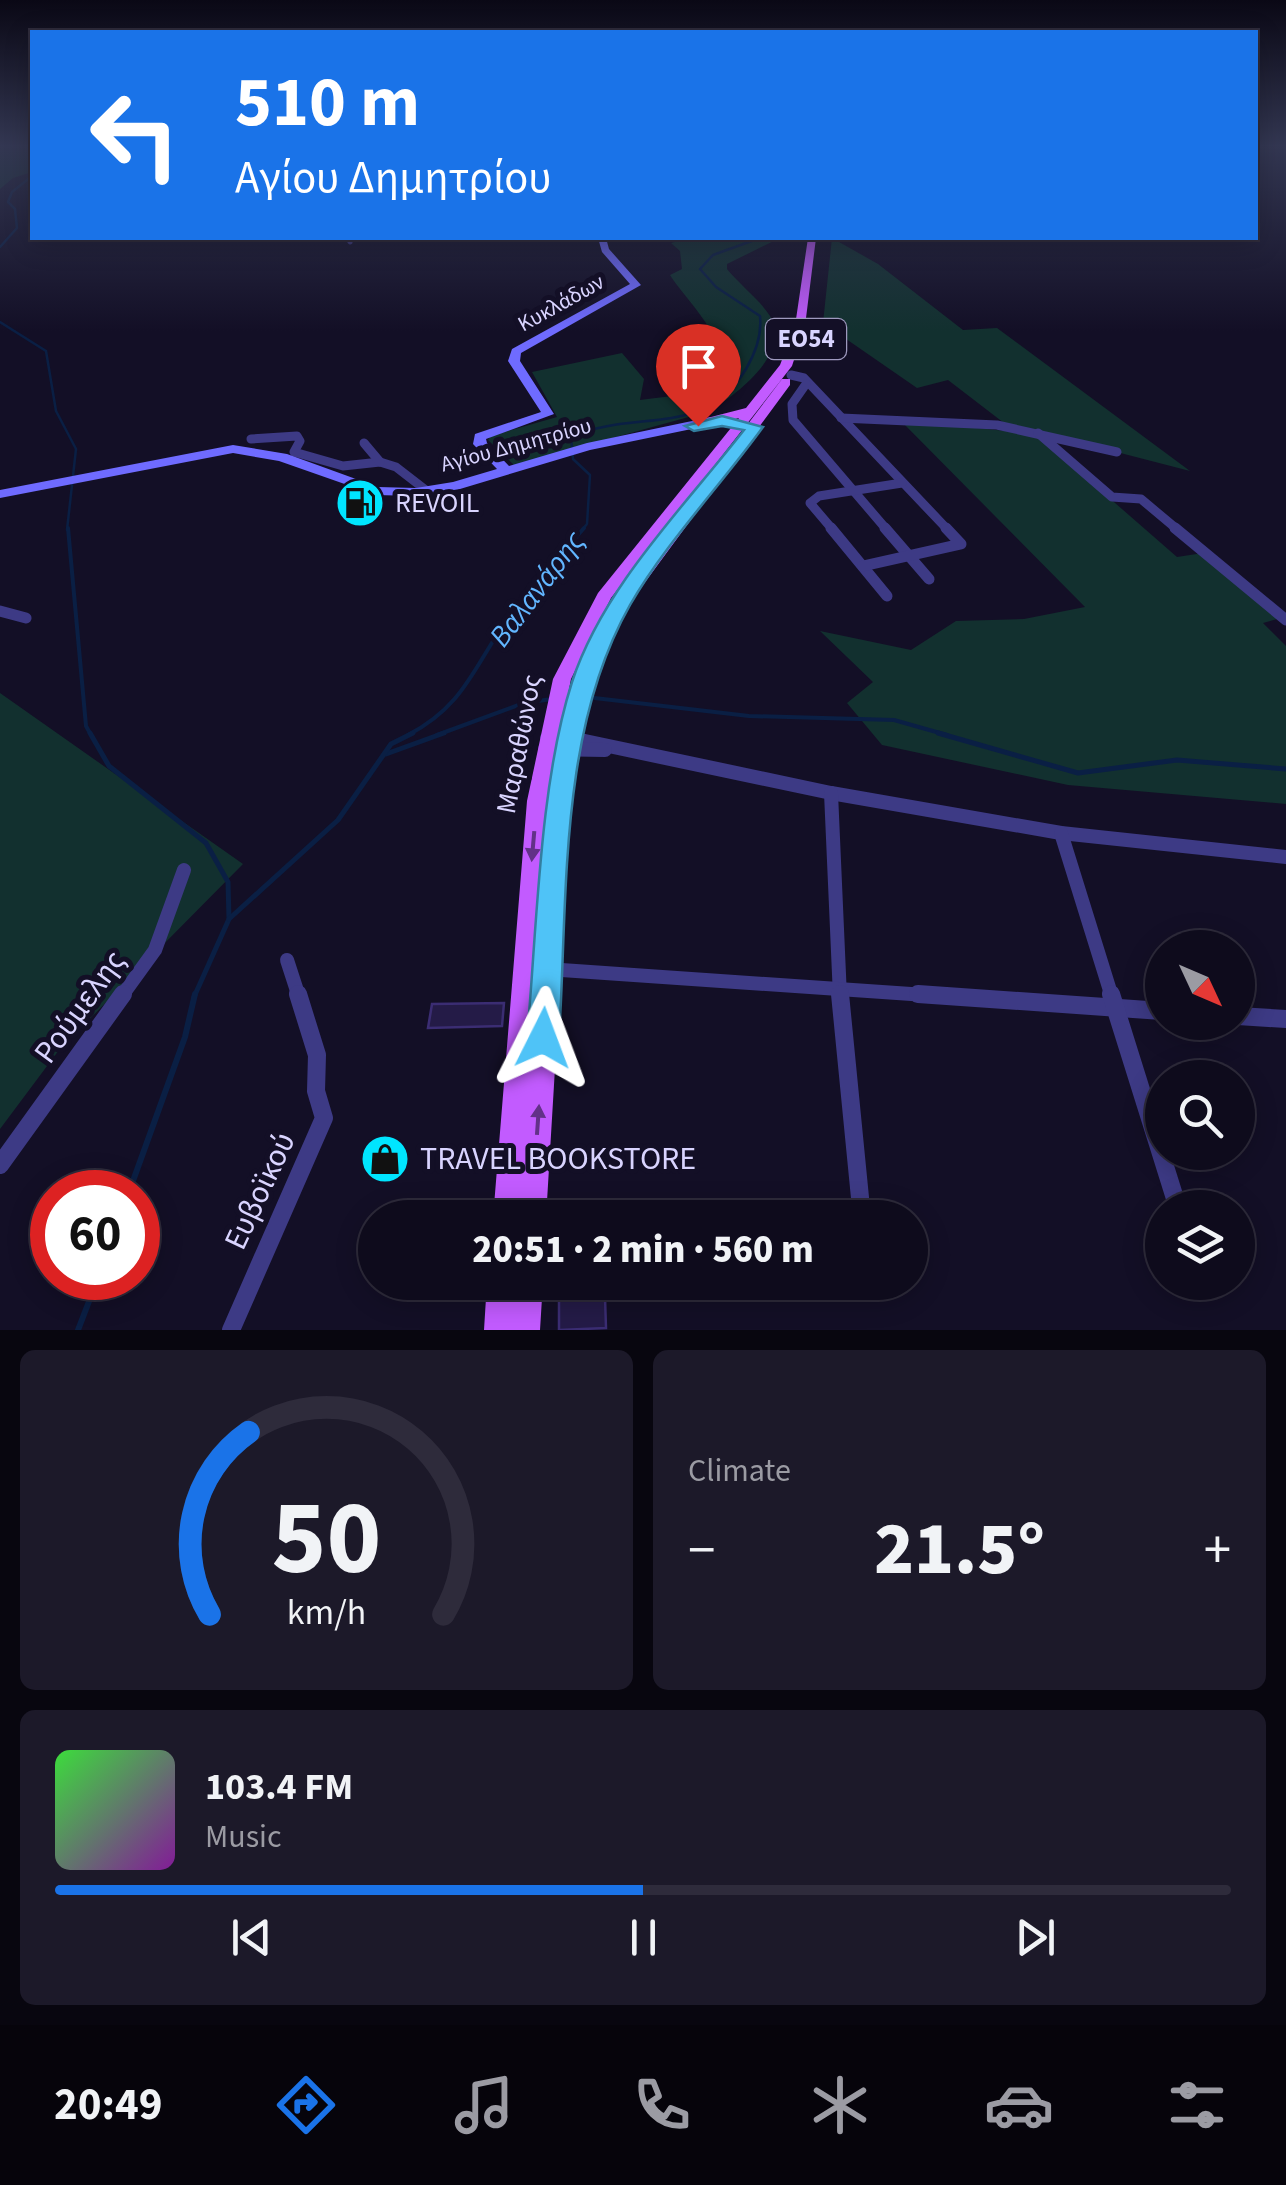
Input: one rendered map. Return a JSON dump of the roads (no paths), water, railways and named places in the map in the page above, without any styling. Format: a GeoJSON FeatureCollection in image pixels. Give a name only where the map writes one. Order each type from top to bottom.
{"type":"FeatureCollection","features":[{"type":"Feature","properties":{"kind":"main road","name":"Μαραθώνος"},"geometry":{"type":"LineString","coordinates":[[509,1200],[530,937],[532,862],[558,745],[576,712],[584,681],[621,602],[745,428],[750,411],[780,377],[796,344],[812,240]]}},
{"type":"Feature","properties":{"kind":"main road","name":"Μαραθώνος"},"geometry":{"type":"LineString","coordinates":[[533,1200],[558,745],[553,712],[561,684],[604,597],[791,375],[809,326],[820,240]]}},
{"type":"Feature","properties":{"kind":"main road"},"geometry":{"type":"LineString","coordinates":[[711,421],[750,411]]}},
{"type":"Feature","properties":{"kind":"main road"},"geometry":{"type":"LineString","coordinates":[[499,1330],[501,1300]]}},
{"type":"Feature","properties":{"kind":"main road"},"geometry":{"type":"LineString","coordinates":[[525,1330],[527,1300]]}},
{"type":"Feature","properties":{"kind":"street","name":"Κυκλάδων"},"geometry":{"type":"LineString","coordinates":[[506,471],[480,444],[480,437],[548,414],[514,361],[516,351],[636,285],[612,260],[603,240]]}},
{"type":"Feature","properties":{"kind":"street"},"geometry":{"type":"LineString","coordinates":[[791,375],[806,384],[961,544],[863,566]]}},
{"type":"Feature","properties":{"kind":"street"},"geometry":{"type":"LineString","coordinates":[[806,384],[792,404],[793,420],[929,579]]}},
{"type":"Feature","properties":{"kind":"street"},"geometry":{"type":"LineString","coordinates":[[840,418],[950,420],[1038,433],[1117,452]]}},
{"type":"Feature","properties":{"kind":"street","name":"Αγίου Δημητρίου"},"geometry":{"type":"LineString","coordinates":[[0,494],[232,449],[282,458],[376,491],[427,492],[582,448],[711,421],[745,428]]}},
{"type":"Feature","properties":{"kind":"street","name":"Αγίου Δημητρίου"},"geometry":{"type":"LineString","coordinates":[[694,426],[745,428]]}},
{"type":"Feature","properties":{"kind":"street"},"geometry":{"type":"LineString","coordinates":[[1038,433],[1112,498],[1141,499],[1286,620]]}},
{"type":"Feature","properties":{"kind":"street"},"geometry":{"type":"LineString","coordinates":[[250,439],[297,436],[300,442],[294,452],[343,466],[380,462],[396,467],[427,492]]}},
{"type":"Feature","properties":{"kind":"street"},"geometry":{"type":"LineString","coordinates":[[364,442],[380,462]]}},
{"type":"Feature","properties":{"kind":"street"},"geometry":{"type":"LineString","coordinates":[[887,596],[810,503],[819,496],[902,483]]}},
{"type":"Feature","properties":{"kind":"street"},"geometry":{"type":"LineString","coordinates":[[0,611],[26,618]]}},
{"type":"Feature","properties":{"kind":"street"},"geometry":{"type":"LineString","coordinates":[[558,745],[609,749],[1061,833],[1286,858]]}},
{"type":"Feature","properties":{"kind":"street"},"geometry":{"type":"LineString","coordinates":[[831,793],[840,992],[860,1200]]}},
{"type":"Feature","properties":{"kind":"street"},"geometry":{"type":"LineString","coordinates":[[1061,833],[1172,1190]]}},
{"type":"Feature","properties":{"kind":"street","name":"Ρούμελης"},"geometry":{"type":"LineString","coordinates":[[0,1165],[154,950],[184,870]]}},
{"type":"Feature","properties":{"kind":"street","name":"Ευβοϊκού"},"geometry":{"type":"LineString","coordinates":[[231,1330],[283,1206],[319,1139],[324,1118],[316,1091],[317,1055],[287,960]]}},
{"type":"Feature","properties":{"kind":"street"},"geometry":{"type":"LineString","coordinates":[[548,969],[1145,1010]]}},
{"type":"Feature","properties":{"kind":"street"},"geometry":{"type":"LineString","coordinates":[[1255,1017],[1286,1020]]}},
{"type":"Feature","properties":{"kind":"waterway"},"geometry":{"type":"LineString","coordinates":[[0,247],[17,228],[13,207]]}},
{"type":"Feature","properties":{"kind":"waterway","name":"Βαλανάρης"},"geometry":{"type":"LineString","coordinates":[[582,530],[587,524],[590,475],[573,459],[571,437],[620,424],[667,419],[710,406],[729,391],[746,369],[759,337],[760,316],[716,287],[700,269],[713,255],[754,240]]}},
{"type":"Feature","properties":{"kind":"waterway"},"geometry":{"type":"LineString","coordinates":[[0,322],[46,351],[56,411],[76,449],[67,530]]}},
{"type":"Feature","properties":{"kind":"waterway"},"geometry":{"type":"LineString","coordinates":[[68,528],[86,726],[91,735]]}},
{"type":"Feature","properties":{"kind":"waterway","name":"Βαλανάρης"},"geometry":{"type":"LineString","coordinates":[[408,735],[428,723],[458,695],[513,612],[584,528]]}},
{"type":"Feature","properties":{"kind":"waterway"},"geometry":{"type":"LineString","coordinates":[[586,697],[749,716],[894,720],[947,735]]}},
{"type":"Feature","properties":{"kind":"waterway"},"geometry":{"type":"LineString","coordinates":[[437,735],[524,703],[552,699]]}},
{"type":"Feature","properties":{"kind":"waterway"},"geometry":{"type":"LineString","coordinates":[[90,733],[109,766],[206,843],[228,882],[229,919]]}},
{"type":"Feature","properties":{"kind":"waterway","name":"Βαλανάρης"},"geometry":{"type":"LineString","coordinates":[[229,919],[338,820],[391,744],[413,733]]}},
{"type":"Feature","properties":{"kind":"waterway"},"geometry":{"type":"LineString","coordinates":[[386,754],[444,733]]}},
{"type":"Feature","properties":{"kind":"waterway"},"geometry":{"type":"LineString","coordinates":[[938,733],[1078,773],[1177,760],[1286,769]]}},
{"type":"Feature","properties":{"kind":"waterway"},"geometry":{"type":"LineString","coordinates":[[195,996],[229,919]]}},
{"type":"Feature","properties":{"kind":"waterway"},"geometry":{"type":"LineString","coordinates":[[137,1170],[185,1037],[195,996]]}},
{"type":"Feature","properties":{"kind":"waterway"},"geometry":{"type":"LineString","coordinates":[[78,1330],[90,1300]]}},
{"type":"Feature","properties":{"kind":"place","name":"REVOIL"},"geometry":{"type":"Point","coordinates":[360,503]}},
{"type":"Feature","properties":{"kind":"place","name":"TRAVEL BOOKSTORE"},"geometry":{"type":"Point","coordinates":[385,1159]}}]}
